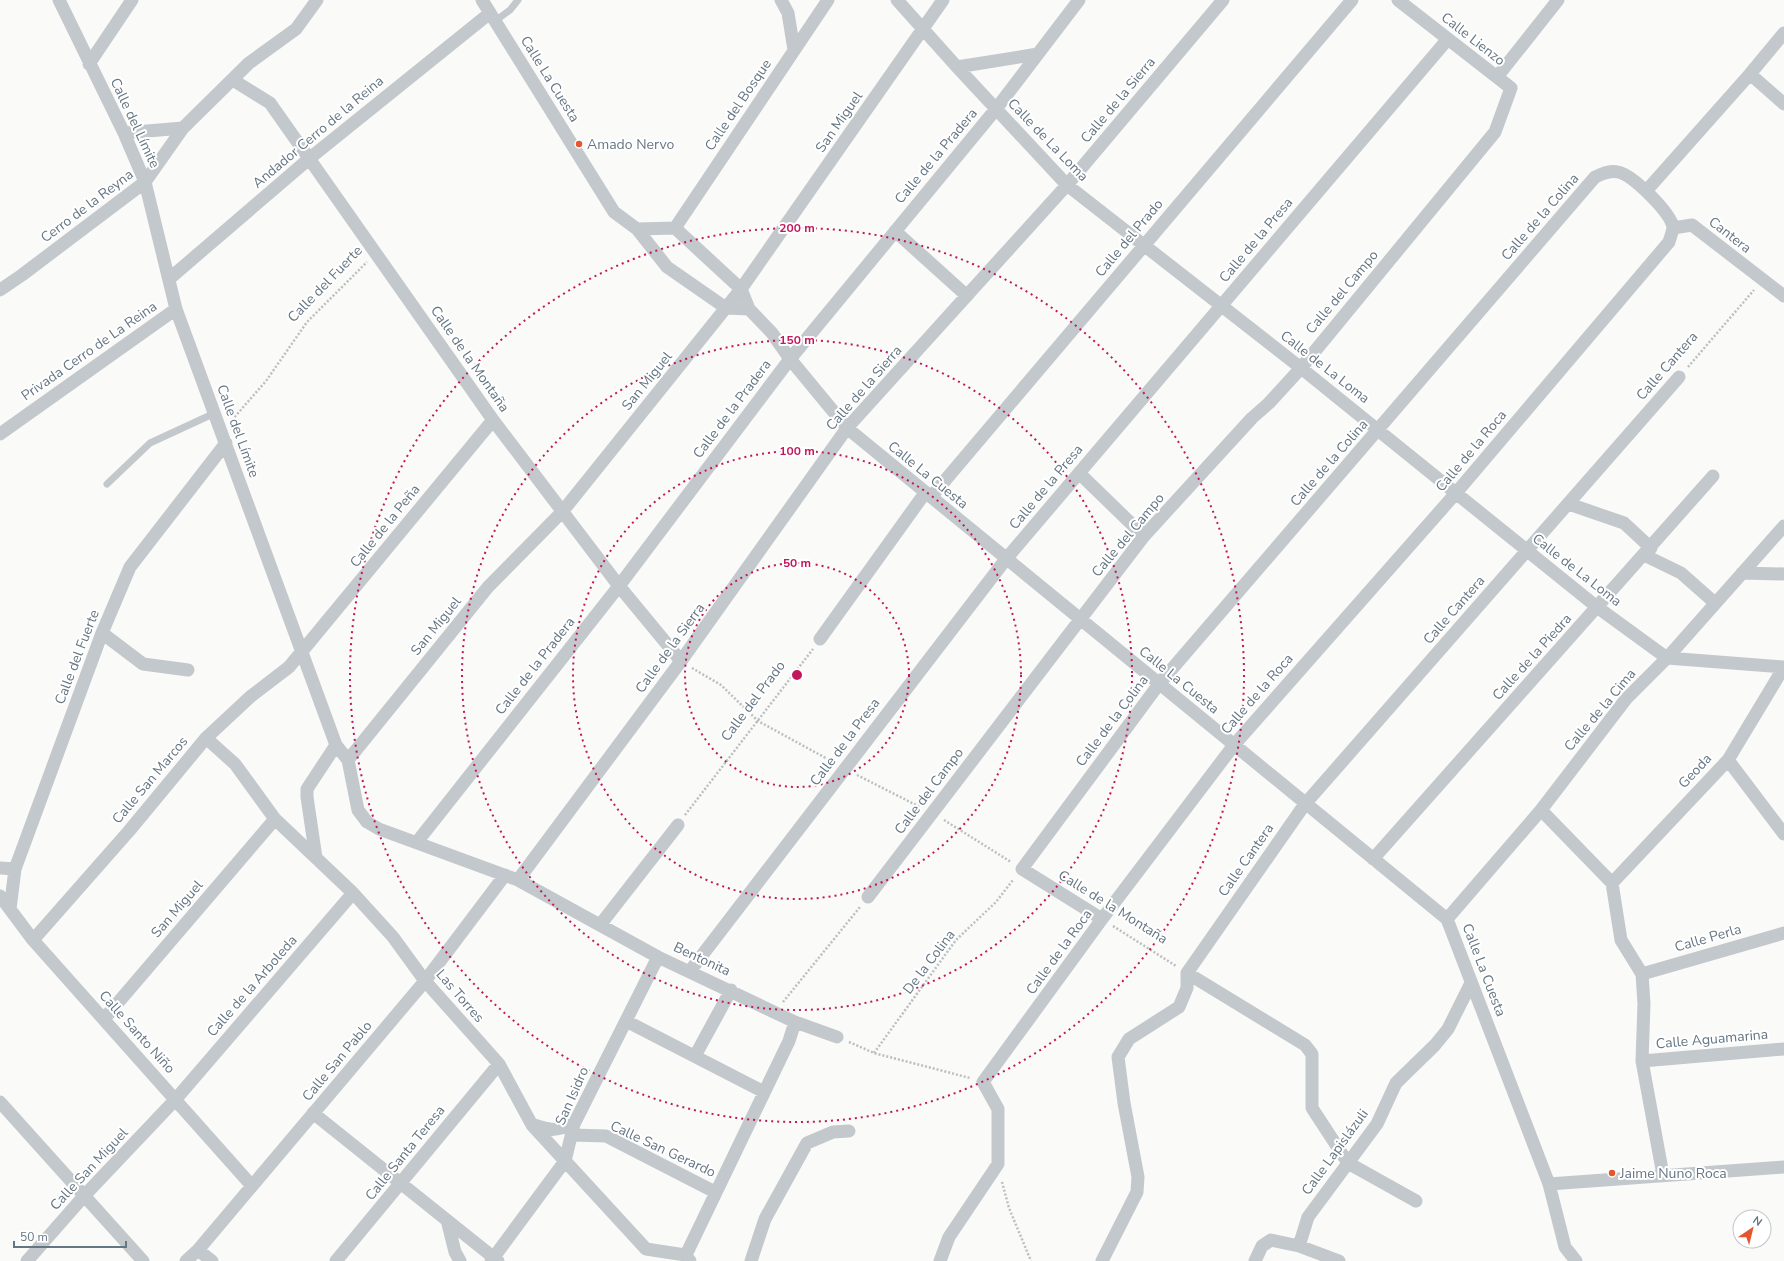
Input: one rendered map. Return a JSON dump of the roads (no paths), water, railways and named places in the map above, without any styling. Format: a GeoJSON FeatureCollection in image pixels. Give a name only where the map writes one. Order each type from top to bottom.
{"type":"FeatureCollection","features":[{"type":"Feature","properties":{"kind":"street","name":"Calle del Límite"},"geometry":{"type":"LineString","coordinates":[[59,0],[124,134],[145,182],[176,309],[336,745],[348,760],[358,810],[366,822],[379,829],[417,842]]}},
{"type":"Feature","properties":{"kind":"street"},"geometry":{"type":"LineString","coordinates":[[89,64],[132,0]]}},
{"type":"Feature","properties":{"kind":"street","name":"Cerro de la Reyna"},"geometry":{"type":"LineString","coordinates":[[0,290],[145,182],[183,128],[249,63],[296,29],[317,0]]}},
{"type":"Feature","properties":{"kind":"street","name":"Calle La Cuesta"},"geometry":{"type":"LineString","coordinates":[[482,0],[614,212],[637,229],[667,267],[726,308]]}},
{"type":"Feature","properties":{"kind":"street"},"geometry":{"type":"LineString","coordinates":[[781,0],[788,13],[794,50]]}},
{"type":"Feature","properties":{"kind":"street","name":"Calle del Bosque"},"geometry":{"type":"LineString","coordinates":[[675,228],[828,0]]}},
{"type":"Feature","properties":{"kind":"street","name":"Calle de La Loma"},"geometry":{"type":"LineString","coordinates":[[897,0],[1067,185],[1222,305],[1597,608],[1667,658]]}},
{"type":"Feature","properties":{"kind":"street","name":"San Miguel"},"geometry":{"type":"LineString","coordinates":[[348,760],[488,587],[562,512],[741,289],[943,0]]}},
{"type":"Feature","properties":{"kind":"street","name":"Calle de la Pradera"},"geometry":{"type":"LineString","coordinates":[[417,842],[619,586],[790,359],[996,109],[1079,0]]}},
{"type":"Feature","properties":{"kind":"street","name":"Calle de la Sierra"},"geometry":{"type":"LineString","coordinates":[[518,880],[681,661],[847,428],[1067,185],[1223,0]]}},
{"type":"Feature","properties":{"kind":"street","name":"Calle del Prado"},"geometry":{"type":"LineString","coordinates":[[820,639],[928,495],[1144,245],[1352,0]]}},
{"type":"Feature","properties":{"kind":"street","name":"Calle Lienzo"},"geometry":{"type":"LineString","coordinates":[[1398,0],[1447,40],[1511,88]]}},
{"type":"Feature","properties":{"kind":"street"},"geometry":{"type":"LineString","coordinates":[[1497,77],[1558,0]]}},
{"type":"Feature","properties":{"kind":"street","name":"Andador Cerro de la Reina"},"geometry":{"type":"LineString","coordinates":[[169,279],[310,158],[493,17]]}},
{"type":"Feature","properties":{"kind":"street"},"geometry":{"type":"LineString","coordinates":[[1673,228],[1669,216],[1647,190],[1750,74],[1784,33]]}},
{"type":"Feature","properties":{"kind":"street","name":"Calle de la Presa"},"geometry":{"type":"LineString","coordinates":[[690,971],[1006,559],[1447,40]]}},
{"type":"Feature","properties":{"kind":"street"},"geometry":{"type":"LineString","coordinates":[[957,67],[1038,54]]}},
{"type":"Feature","properties":{"kind":"street"},"geometry":{"type":"LineString","coordinates":[[1750,74],[1784,104]]}},
{"type":"Feature","properties":{"kind":"street","name":"Calle de la Montaña"},"geometry":{"type":"LineString","coordinates":[[233,80],[270,103],[493,420],[619,586],[681,661]]}},
{"type":"Feature","properties":{"kind":"street","name":"Calle del Campo"},"geometry":{"type":"LineString","coordinates":[[868,897],[1144,536],[1300,368],[1495,132],[1511,88]]}},
{"type":"Feature","properties":{"kind":"street"},"geometry":{"type":"LineString","coordinates":[[124,134],[183,128]]}},
{"type":"Feature","properties":{"kind":"street","name":"Calle de la Colina"},"geometry":{"type":"LineString","coordinates":[[1022,869],[1159,684],[1595,177],[1607,172],[1619,172],[1647,190]]}},
{"type":"Feature","properties":{"kind":"street","name":"Cantera"},"geometry":{"type":"LineString","coordinates":[[1673,228],[1692,226],[1763,282],[1784,296]]}},
{"type":"Feature","properties":{"kind":"street"},"geometry":{"type":"LineString","coordinates":[[637,229],[675,228]]}},
{"type":"Feature","properties":{"kind":"street","name":"Calle La Cuesta"},"geometry":{"type":"LineString","coordinates":[[675,228],[741,289],[749,309],[772,333],[790,359],[847,428],[1447,919],[1549,1184],[1565,1248],[1575,1261]]}},
{"type":"Feature","properties":{"kind":"street","name":"Calle de la Roca"},"geometry":{"type":"LineString","coordinates":[[940,1261],[949,1237],[998,1164],[998,1109],[983,1082],[1102,919],[1234,745],[1456,493],[1668,242],[1673,228]]}},
{"type":"Feature","properties":{"kind":"street"},"geometry":{"type":"LineString","coordinates":[[895,231],[967,296]]}},
{"type":"Feature","properties":{"kind":"street"},"geometry":{"type":"LineString","coordinates":[[726,308],[749,309]]}},
{"type":"Feature","properties":{"kind":"street","name":"Privada Cerro de La Reina"},"geometry":{"type":"LineString","coordinates":[[0,434],[176,309]]}},
{"type":"Feature","properties":{"kind":"street","name":"Calle Cantera"},"geometry":{"type":"LineString","coordinates":[[1186,973],[1305,804],[1680,377]]}},
{"type":"Feature","properties":{"kind":"street","name":"Calle de la Peña"},"geometry":{"type":"LineString","coordinates":[[302,652],[493,420]]}},
{"type":"Feature","properties":{"kind":"street","name":"Calle del Fuerte"},"geometry":{"type":"LineString","coordinates":[[10,909],[15,869],[102,633],[130,567],[224,437]]}},
{"type":"Feature","properties":{"kind":"street"},"geometry":{"type":"LineString","coordinates":[[1079,473],[1144,536]]}},
{"type":"Feature","properties":{"kind":"street","name":"Calle de la Piedra"},"geometry":{"type":"LineString","coordinates":[[1373,859],[1713,476]]}},
{"type":"Feature","properties":{"kind":"street"},"geometry":{"type":"LineString","coordinates":[[1569,504],[1624,523],[1647,552],[1681,573],[1715,603]]}},
{"type":"Feature","properties":{"kind":"street","name":"Calle de la Cima"},"geometry":{"type":"LineString","coordinates":[[1447,919],[1541,810],[1626,699],[1667,658],[1784,526]]}},
{"type":"Feature","properties":{"kind":"street"},"geometry":{"type":"LineString","coordinates":[[1742,573],[1784,574]]}},
{"type":"Feature","properties":{"kind":"street"},"geometry":{"type":"LineString","coordinates":[[102,633],[143,664],[188,670]]}},
{"type":"Feature","properties":{"kind":"street","name":"Calle San Marcos"},"geometry":{"type":"LineString","coordinates":[[33,940],[129,831],[206,738],[250,698],[290,667],[302,652]]}},
{"type":"Feature","properties":{"kind":"street"},"geometry":{"type":"LineString","coordinates":[[1667,658],[1784,667]]}},
{"type":"Feature","properties":{"kind":"street","name":"Geoda"},"geometry":{"type":"LineString","coordinates":[[1612,883],[1728,760],[1784,667]]}},
{"type":"Feature","properties":{"kind":"street","name":"Las Torres"},"geometry":{"type":"LineString","coordinates":[[206,738],[235,764],[275,819],[353,893],[393,937],[425,981],[498,1064],[532,1125],[646,1249],[686,1259]]}},
{"type":"Feature","properties":{"kind":"street"},"geometry":{"type":"LineString","coordinates":[[316,858],[307,790],[336,745]]}},
{"type":"Feature","properties":{"kind":"street"},"geometry":{"type":"LineString","coordinates":[[1728,760],[1784,834]]}},
{"type":"Feature","properties":{"kind":"street"},"geometry":{"type":"LineString","coordinates":[[1541,810],[1612,883]]}},
{"type":"Feature","properties":{"kind":"street","name":"San Miguel"},"geometry":{"type":"LineString","coordinates":[[104,1019],[275,819]]}},
{"type":"Feature","properties":{"kind":"street"},"geometry":{"type":"LineString","coordinates":[[600,925],[678,824]]}},
{"type":"Feature","properties":{"kind":"street","name":"Bentonita"},"geometry":{"type":"LineString","coordinates":[[417,842],[518,880],[658,956],[775,1011],[795,1022],[837,1037]]}},
{"type":"Feature","properties":{"kind":"street"},"geometry":{"type":"LineString","coordinates":[[0,868],[15,869]]}},
{"type":"Feature","properties":{"kind":"street","name":"Calle de la Montaña"},"geometry":{"type":"LineString","coordinates":[[1022,869],[1102,919]]}},
{"type":"Feature","properties":{"kind":"street","name":"Calle San Pablo"},"geometry":{"type":"LineString","coordinates":[[186,1261],[198,1250],[425,981],[505,876]]}},
{"type":"Feature","properties":{"kind":"street","name":"Calle Aguamarina"},"geometry":{"type":"LineString","coordinates":[[1612,883],[1621,940],[1642,974],[1644,1004],[1642,1061],[1663,1176]]}},
{"type":"Feature","properties":{"kind":"street","name":"Calle de la Arboleda"},"geometry":{"type":"LineString","coordinates":[[175,1100],[353,893]]}},
{"type":"Feature","properties":{"kind":"street","name":"Calle Santo Niño"},"geometry":{"type":"LineString","coordinates":[[0,896],[33,940],[252,1186]]}},
{"type":"Feature","properties":{"kind":"street","name":"Calle Perla"},"geometry":{"type":"LineString","coordinates":[[1642,974],[1784,933]]}},
{"type":"Feature","properties":{"kind":"street","name":"San Isidro"},"geometry":{"type":"LineString","coordinates":[[494,1260],[565,1161],[573,1129],[658,956]]}},
{"type":"Feature","properties":{"kind":"street"},"geometry":{"type":"LineString","coordinates":[[1186,973],[1305,1045],[1312,1054],[1312,1108],[1348,1163],[1416,1201]]}},
{"type":"Feature","properties":{"kind":"street"},"geometry":{"type":"LineString","coordinates":[[1102,1261],[1137,1192],[1138,1185],[1138,1177],[1124,1104],[1118,1058],[1129,1039],[1179,1008],[1187,988],[1186,973]]}},
{"type":"Feature","properties":{"kind":"street","name":"Calle Lapislázuli"},"geometry":{"type":"LineString","coordinates":[[1299,1246],[1308,1217],[1377,1124],[1396,1083],[1435,1045],[1448,1029],[1471,983]]}},
{"type":"Feature","properties":{"kind":"street"},"geometry":{"type":"LineString","coordinates":[[695,1056],[731,990]]}},
{"type":"Feature","properties":{"kind":"street"},"geometry":{"type":"LineString","coordinates":[[626,1021],[764,1092]]}},
{"type":"Feature","properties":{"kind":"street"},"geometry":{"type":"LineString","coordinates":[[686,1259],[716,1192],[789,1041],[795,1022]]}},
{"type":"Feature","properties":{"kind":"street","name":"Calle Aguamarina"},"geometry":{"type":"LineString","coordinates":[[1642,1061],[1784,1049]]}},
{"type":"Feature","properties":{"kind":"street","name":"Calle Santa Teresa"},"geometry":{"type":"LineString","coordinates":[[336,1261],[498,1064]]}},
{"type":"Feature","properties":{"kind":"street","name":"Calle San Miguel"},"geometry":{"type":"LineString","coordinates":[[27,1261],[84,1196],[175,1100]]}},
{"type":"Feature","properties":{"kind":"street"},"geometry":{"type":"LineString","coordinates":[[0,1102],[143,1261]]}},
{"type":"Feature","properties":{"kind":"street"},"geometry":{"type":"LineString","coordinates":[[313,1114],[447,1220],[494,1260]]}},
{"type":"Feature","properties":{"kind":"street","name":"Calle San Gerardo"},"geometry":{"type":"LineString","coordinates":[[532,1125],[549,1130],[573,1129],[606,1136],[716,1192]]}},
{"type":"Feature","properties":{"kind":"street"},"geometry":{"type":"LineString","coordinates":[[751,1261],[765,1219],[807,1143],[833,1132],[849,1131]]}},
{"type":"Feature","properties":{"kind":"street"},"geometry":{"type":"LineString","coordinates":[[1549,1184],[1784,1167]]}},
{"type":"Feature","properties":{"kind":"street"},"geometry":{"type":"LineString","coordinates":[[447,1220],[455,1252],[460,1261]]}},
{"type":"Feature","properties":{"kind":"street"},"geometry":{"type":"LineString","coordinates":[[1255,1261],[1262,1246],[1271,1240],[1299,1246],[1339,1261]]}},
{"type":"Feature","properties":{"kind":"street"},"geometry":{"type":"LineString","coordinates":[[198,1250],[212,1261]]}},
{"type":"Feature","properties":{"kind":"lane"},"geometry":{"type":"LineString","coordinates":[[493,17],[510,10],[518,0]]}},
{"type":"Feature","properties":{"kind":"lane"},"geometry":{"type":"LineString","coordinates":[[107,484],[150,443],[215,413]]}},
{"type":"Feature","properties":{"kind":"place","name":"Amado Nervo"},"geometry":{"type":"Point","coordinates":[579,144]}},
{"type":"Feature","properties":{"kind":"place","name":"Jaime Nuno Roca"},"geometry":{"type":"Point","coordinates":[1612,1173]}}]}
